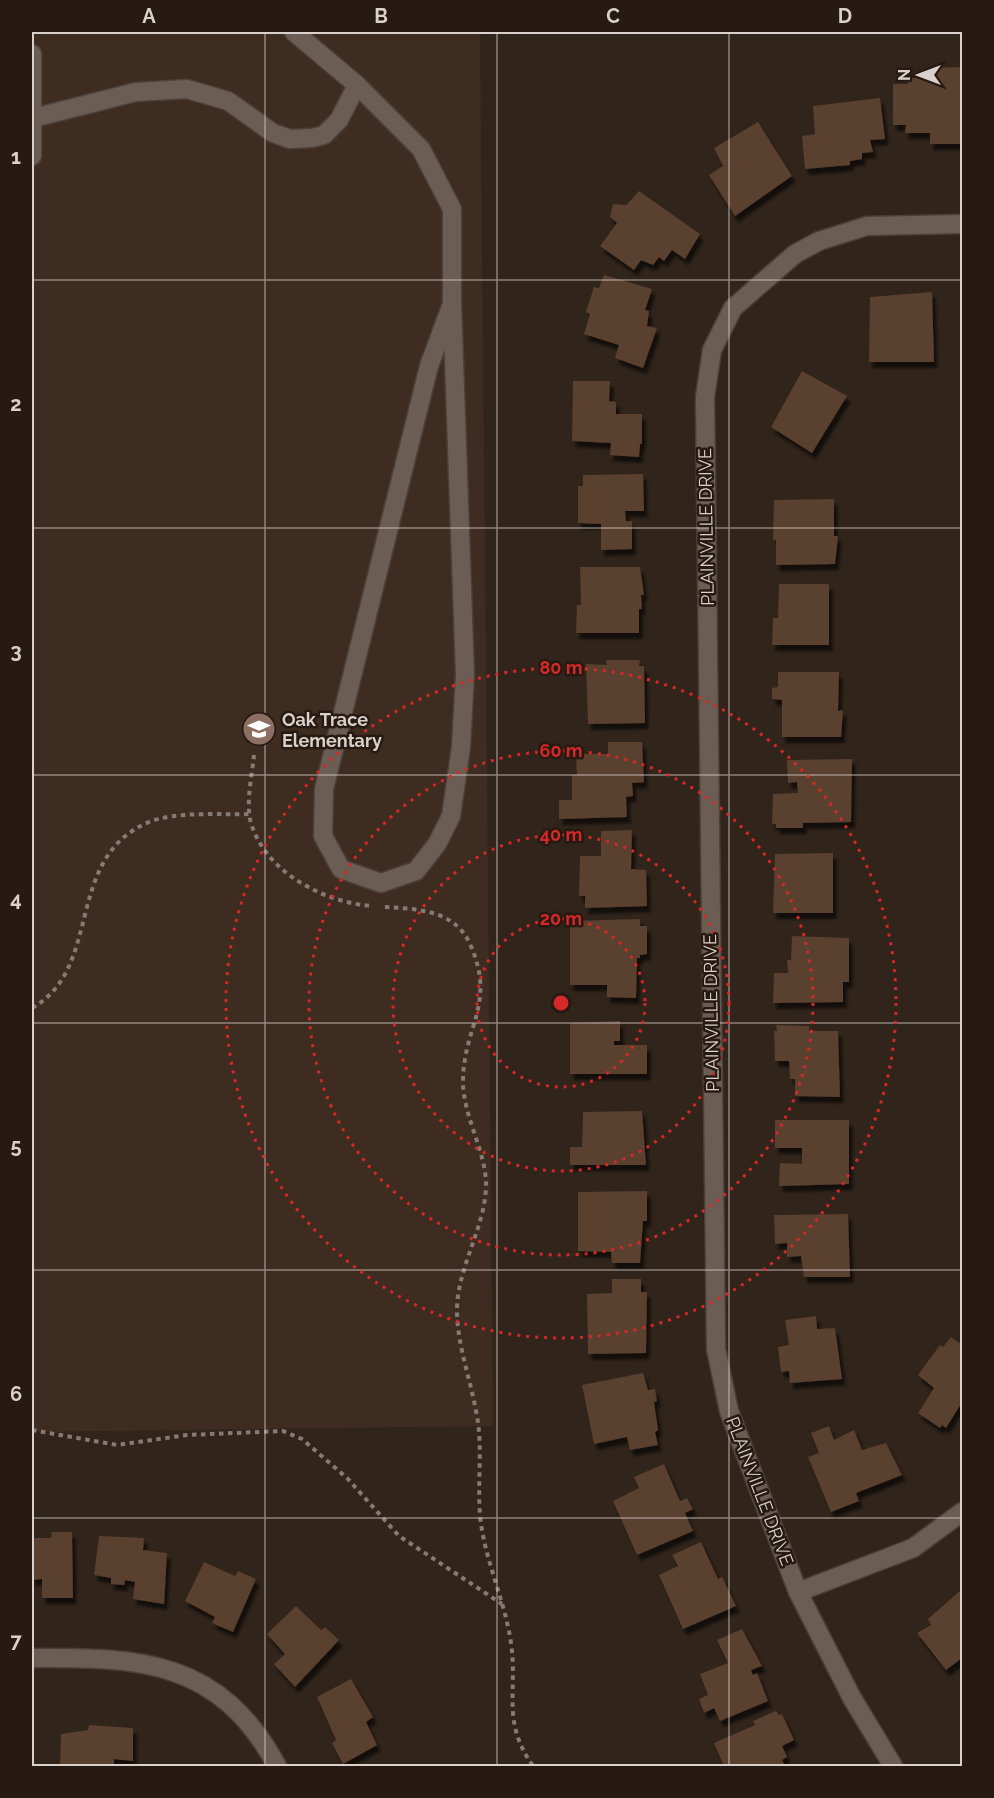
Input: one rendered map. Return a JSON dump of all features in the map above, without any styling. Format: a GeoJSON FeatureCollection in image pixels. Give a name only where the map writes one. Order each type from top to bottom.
{"type":"FeatureCollection","features":[{"type":"Feature","properties":{"kind":"street"},"geometry":{"type":"LineString","coordinates":[[294,32],[357,85],[421,149],[452,209],[452,304],[465,674],[461,747],[451,816],[438,844],[416,871],[381,883],[341,869],[322,836],[324,789],[429,366],[452,304]]}},
{"type":"Feature","properties":{"kind":"street"},"geometry":{"type":"LineString","coordinates":[[32,54],[32,156]]}},
{"type":"Feature","properties":{"kind":"street"},"geometry":{"type":"LineString","coordinates":[[33,118],[136,92],[187,89],[228,102],[281,136],[290,139],[312,138],[324,135],[339,120],[357,85]]}},
{"type":"Feature","properties":{"kind":"street","name":"PLAINVILLE DRIVE"},"geometry":{"type":"LineString","coordinates":[[893,1767],[852,1698],[798,1592],[729,1411],[716,1349],[705,397],[712,350],[733,308],[795,254],[819,241],[867,226],[963,224]]}},
{"type":"Feature","properties":{"kind":"street"},"geometry":{"type":"LineString","coordinates":[[798,1592],[913,1548],[963,1512]]}},
{"type":"Feature","properties":{"kind":"street"},"geometry":{"type":"LineString","coordinates":[[32,1658],[129,1660],[172,1670],[213,1690],[244,1717],[277,1767]]}},
{"type":"Feature","properties":{"kind":"path"},"geometry":{"type":"LineString","coordinates":[[254,755],[250,814],[253,829],[272,858],[297,881],[326,897],[354,905],[416,909],[447,917],[469,941],[481,971],[482,996],[466,1056],[463,1084],[486,1182],[483,1206],[461,1280],[457,1313],[465,1366],[477,1412],[480,1449],[478,1506],[485,1552],[503,1604],[512,1645],[512,1718],[519,1748],[533,1767]]}},
{"type":"Feature","properties":{"kind":"path"},"geometry":{"type":"LineString","coordinates":[[32,1008],[45,1001],[68,972],[94,877],[117,842],[150,821],[185,816],[250,814]]}},
{"type":"Feature","properties":{"kind":"path"},"geometry":{"type":"LineString","coordinates":[[32,1430],[117,1445],[187,1435],[283,1431],[303,1439],[347,1478],[399,1536],[503,1604]]}},
{"type":"Feature","properties":{"kind":"shaded area","name":"Oak Trace Elementary"},"geometry":{"type":"Polygon","coordinates":[[[32,32],[480,32],[493,1426],[32,1432],[32,32]]]}},
{"type":"Feature","properties":{"kind":"building"},"geometry":{"type":"Polygon","coordinates":[[[961,67],[962,142],[960,144],[930,144],[930,133],[905,133],[906,125],[893,125],[893,84],[908,84],[909,78],[929,78],[930,68],[961,67]]]}},
{"type":"Feature","properties":{"kind":"building"},"geometry":{"type":"Polygon","coordinates":[[[880,98],[885,139],[870,140],[873,152],[862,153],[862,159],[850,161],[850,165],[805,169],[802,136],[815,134],[813,106],[880,98]]]}},
{"type":"Feature","properties":{"kind":"building"},"geometry":{"type":"Polygon","coordinates":[[[758,122],[792,176],[735,216],[709,175],[723,166],[714,148],[758,122]]]}},
{"type":"Feature","properties":{"kind":"building"},"geometry":{"type":"Polygon","coordinates":[[[639,191],[700,234],[685,259],[672,250],[664,261],[659,257],[653,265],[641,260],[634,270],[600,246],[617,223],[610,217],[613,204],[626,205],[639,191]]]}},
{"type":"Feature","properties":{"kind":"building"},"geometry":{"type":"Polygon","coordinates":[[[604,275],[652,289],[645,310],[649,311],[647,326],[657,328],[643,368],[615,358],[619,345],[584,334],[590,314],[586,312],[594,287],[599,288],[604,275]]]}},
{"type":"Feature","properties":{"kind":"building"},"geometry":{"type":"Polygon","coordinates":[[[932,292],[934,362],[869,362],[870,297],[932,292]]]}},
{"type":"Feature","properties":{"kind":"building"},"geometry":{"type":"Polygon","coordinates":[[[802,371],[847,396],[812,453],[771,427],[802,371]]]}},
{"type":"Feature","properties":{"kind":"building"},"geometry":{"type":"Polygon","coordinates":[[[573,381],[610,381],[609,401],[616,402],[616,414],[642,414],[642,444],[640,444],[639,457],[610,455],[611,443],[572,441],[573,381]]]}},
{"type":"Feature","properties":{"kind":"building"},"geometry":{"type":"Polygon","coordinates":[[[643,474],[644,511],[625,511],[626,521],[632,521],[632,549],[601,550],[601,524],[578,523],[578,486],[583,486],[583,475],[643,474]]]}},
{"type":"Feature","properties":{"kind":"building"},"geometry":{"type":"Polygon","coordinates":[[[834,499],[834,536],[838,536],[835,564],[776,565],[776,540],[773,540],[774,500],[834,499]]]}},
{"type":"Feature","properties":{"kind":"building"},"geometry":{"type":"Polygon","coordinates":[[[580,567],[640,567],[644,595],[641,595],[642,609],[639,609],[639,633],[576,633],[577,605],[581,605],[580,567]]]}},
{"type":"Feature","properties":{"kind":"building"},"geometry":{"type":"Polygon","coordinates":[[[779,584],[829,584],[829,645],[772,645],[773,618],[778,618],[779,584]]]}},
{"type":"Feature","properties":{"kind":"building"},"geometry":{"type":"Polygon","coordinates":[[[606,660],[640,660],[639,666],[644,666],[645,723],[588,724],[586,664],[607,665],[606,660]]]}},
{"type":"Feature","properties":{"kind":"building"},"geometry":{"type":"Polygon","coordinates":[[[778,672],[839,672],[838,711],[843,710],[841,737],[782,737],[782,700],[772,699],[772,688],[778,687],[778,672]]]}},
{"type":"Feature","properties":{"kind":"building"},"geometry":{"type":"Polygon","coordinates":[[[608,742],[642,742],[644,782],[632,783],[633,796],[626,797],[627,817],[559,819],[559,800],[572,800],[572,775],[577,775],[576,754],[608,754],[608,742]]]}},
{"type":"Feature","properties":{"kind":"building"},"geometry":{"type":"Polygon","coordinates":[[[852,759],[851,822],[803,823],[803,828],[776,828],[776,824],[772,824],[773,794],[798,793],[797,782],[788,783],[787,760],[852,759]]]}},
{"type":"Feature","properties":{"kind":"building"},"geometry":{"type":"Polygon","coordinates":[[[632,830],[631,869],[646,870],[647,906],[585,908],[585,896],[579,896],[580,856],[601,856],[601,831],[632,830]]]}},
{"type":"Feature","properties":{"kind":"building"},"geometry":{"type":"Polygon","coordinates":[[[833,853],[833,913],[773,913],[775,854],[833,853]]]}},
{"type":"Feature","properties":{"kind":"building"},"geometry":{"type":"Polygon","coordinates":[[[640,919],[640,926],[647,926],[647,954],[637,958],[636,998],[607,997],[607,985],[570,985],[570,921],[640,919]]]}},
{"type":"Feature","properties":{"kind":"building"},"geometry":{"type":"Polygon","coordinates":[[[792,936],[849,938],[849,982],[843,982],[843,1002],[773,1003],[774,973],[788,973],[787,960],[791,960],[792,936]]]}},
{"type":"Feature","properties":{"kind":"building"},"geometry":{"type":"Polygon","coordinates":[[[620,1021],[620,1041],[614,1041],[614,1045],[647,1045],[647,1074],[570,1074],[570,1023],[620,1021]]]}},
{"type":"Feature","properties":{"kind":"building"},"geometry":{"type":"Polygon","coordinates":[[[776,1025],[809,1026],[809,1031],[838,1031],[840,1097],[795,1096],[795,1079],[790,1079],[789,1061],[775,1061],[774,1031],[777,1031],[776,1025]]]}},
{"type":"Feature","properties":{"kind":"building"},"geometry":{"type":"Polygon","coordinates":[[[642,1111],[646,1165],[570,1165],[570,1147],[582,1147],[583,1112],[642,1111]]]}},
{"type":"Feature","properties":{"kind":"building"},"geometry":{"type":"Polygon","coordinates":[[[775,1120],[849,1120],[849,1184],[779,1186],[780,1163],[802,1164],[802,1148],[775,1148],[775,1120]]]}},
{"type":"Feature","properties":{"kind":"building"},"geometry":{"type":"Polygon","coordinates":[[[647,1191],[647,1221],[643,1221],[640,1263],[612,1263],[611,1252],[578,1251],[578,1192],[647,1191]]]}},
{"type":"Feature","properties":{"kind":"building"},"geometry":{"type":"Polygon","coordinates":[[[848,1214],[850,1277],[804,1277],[801,1256],[787,1257],[787,1243],[775,1244],[774,1215],[848,1214]]]}},
{"type":"Feature","properties":{"kind":"building"},"geometry":{"type":"Polygon","coordinates":[[[612,1279],[641,1279],[641,1292],[647,1292],[646,1353],[588,1354],[587,1294],[612,1293],[612,1279]]]}},
{"type":"Feature","properties":{"kind":"building"},"geometry":{"type":"Polygon","coordinates":[[[816,1316],[817,1329],[835,1328],[842,1379],[790,1383],[789,1371],[781,1372],[778,1347],[789,1345],[785,1320],[816,1316]]]}},
{"type":"Feature","properties":{"kind":"building"},"geometry":{"type":"Polygon","coordinates":[[[951,1337],[962,1345],[962,1402],[946,1428],[942,1425],[940,1428],[918,1413],[934,1388],[918,1375],[940,1345],[943,1347],[951,1337]]]}},
{"type":"Feature","properties":{"kind":"building"},"geometry":{"type":"Polygon","coordinates":[[[643,1373],[648,1390],[655,1389],[657,1401],[654,1402],[658,1430],[655,1432],[658,1445],[630,1450],[627,1437],[594,1444],[582,1385],[643,1373]]]}},
{"type":"Feature","properties":{"kind":"building"},"geometry":{"type":"Polygon","coordinates":[[[829,1426],[834,1440],[854,1430],[862,1450],[886,1443],[902,1475],[856,1493],[859,1501],[831,1512],[808,1457],[819,1453],[811,1433],[829,1426]]]}},
{"type":"Feature","properties":{"kind":"building"},"geometry":{"type":"Polygon","coordinates":[[[664,1464],[680,1501],[687,1498],[693,1509],[685,1513],[693,1531],[637,1555],[613,1501],[639,1488],[634,1477],[664,1464]]]}},
{"type":"Feature","properties":{"kind":"building"},"geometry":{"type":"Polygon","coordinates":[[[52,1532],[72,1532],[73,1598],[42,1598],[42,1579],[32,1580],[32,1538],[51,1538],[52,1532]]]}},
{"type":"Feature","properties":{"kind":"building"},"geometry":{"type":"Polygon","coordinates":[[[99,1536],[144,1538],[143,1550],[167,1553],[164,1604],[133,1599],[135,1582],[125,1580],[124,1585],[111,1584],[111,1578],[94,1575],[99,1536]]]}},
{"type":"Feature","properties":{"kind":"building"},"geometry":{"type":"Polygon","coordinates":[[[701,1542],[718,1579],[722,1577],[736,1606],[683,1629],[659,1575],[678,1566],[672,1555],[701,1542]]]}},
{"type":"Feature","properties":{"kind":"building"},"geometry":{"type":"Polygon","coordinates":[[[204,1562],[235,1576],[238,1571],[256,1579],[233,1632],[212,1623],[215,1617],[185,1601],[204,1562]]]}},
{"type":"Feature","properties":{"kind":"building"},"geometry":{"type":"Polygon","coordinates":[[[962,1589],[962,1658],[946,1670],[917,1633],[931,1625],[928,1619],[962,1589]]]}},
{"type":"Feature","properties":{"kind":"building"},"geometry":{"type":"Polygon","coordinates":[[[296,1606],[321,1630],[325,1627],[339,1640],[295,1687],[274,1664],[285,1654],[267,1634],[296,1606]]]}},
{"type":"Feature","properties":{"kind":"building"},"geometry":{"type":"Polygon","coordinates":[[[742,1629],[762,1666],[751,1670],[753,1675],[757,1673],[768,1701],[720,1721],[714,1708],[704,1713],[699,1699],[708,1695],[700,1674],[728,1663],[717,1640],[742,1629]]]}},
{"type":"Feature","properties":{"kind":"building"},"geometry":{"type":"Polygon","coordinates":[[[351,1679],[373,1717],[366,1722],[377,1745],[343,1764],[332,1743],[336,1740],[317,1697],[351,1679]]]}},
{"type":"Feature","properties":{"kind":"building"},"geometry":{"type":"Polygon","coordinates":[[[776,1711],[779,1715],[782,1714],[794,1740],[782,1746],[787,1757],[782,1760],[785,1766],[724,1766],[714,1743],[755,1725],[753,1721],[776,1711]]]}},
{"type":"Feature","properties":{"kind":"building"},"geometry":{"type":"Polygon","coordinates":[[[89,1725],[133,1728],[133,1761],[114,1759],[114,1766],[60,1766],[61,1734],[88,1730],[89,1725]]]}},
{"type":"Feature","properties":{"kind":"place","name":"Oak Trace Elementary"},"geometry":{"type":"Point","coordinates":[259,729]}}]}
